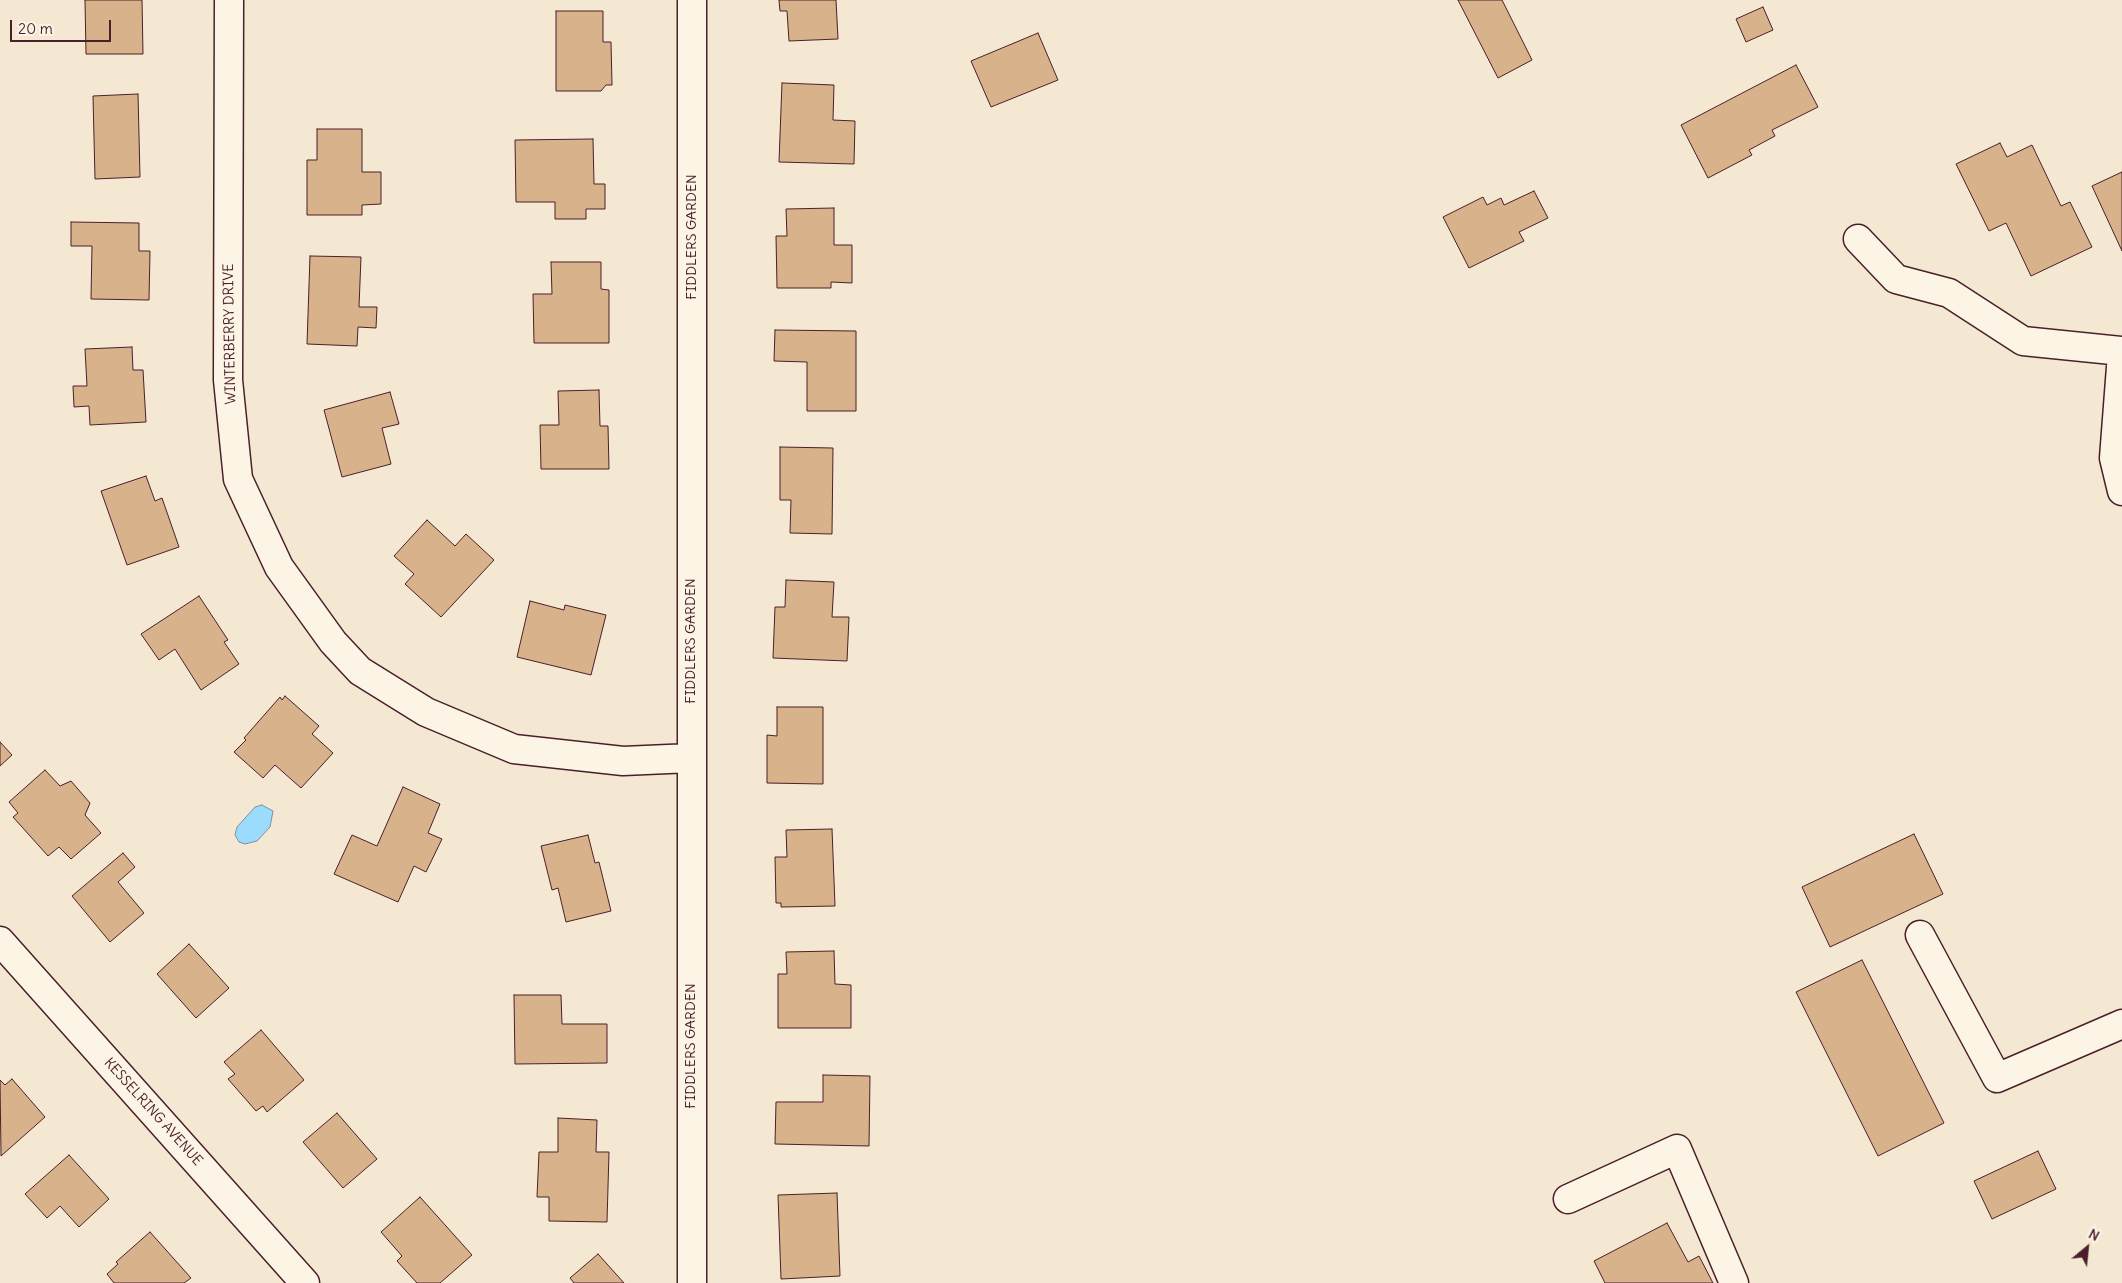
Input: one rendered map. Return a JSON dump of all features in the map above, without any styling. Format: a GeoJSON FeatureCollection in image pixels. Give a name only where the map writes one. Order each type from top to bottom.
{"type":"FeatureCollection","features":[{"type":"Feature","properties":{"kind":"street","name":"WINTERBERRY DRIVE"},"geometry":{"type":"LineString","coordinates":[[229,0],[228,380],[238,479],[279,567],[333,642],[360,670],[426,712],[514,749],[623,761],[691,758]]}},
{"type":"Feature","properties":{"kind":"street","name":"FIDDLERS GARDEN"},"geometry":{"type":"LineString","coordinates":[[692,0],[692,1283]]}},
{"type":"Feature","properties":{"kind":"street"},"geometry":{"type":"LineString","coordinates":[[1858,239],[1896,280],[1949,293],[2023,341],[2122,352],[2114,458],[2122,491]]}},
{"type":"Feature","properties":{"kind":"street"},"geometry":{"type":"LineString","coordinates":[[1920,935],[1997,1078],[2122,1024]]}},
{"type":"Feature","properties":{"kind":"street","name":"KESSELRING AVENUE"},"geometry":{"type":"LineString","coordinates":[[0,941],[305,1283]]}},
{"type":"Feature","properties":{"kind":"street"},"geometry":{"type":"LineString","coordinates":[[1568,1199],[1677,1149],[1734,1283]]}},
{"type":"Feature","properties":{"kind":"water"},"geometry":{"type":"Polygon","coordinates":[[[262,805],[273,811],[270,827],[257,841],[245,844],[239,842],[235,835],[237,827],[255,807],[262,805]]]}},
{"type":"Feature","properties":{"kind":"building"},"geometry":{"type":"Polygon","coordinates":[[[85,0],[142,0],[143,54],[86,54],[85,0]]]}},
{"type":"Feature","properties":{"kind":"building"},"geometry":{"type":"Polygon","coordinates":[[[779,0],[836,0],[838,39],[789,41],[787,11],[780,11],[779,0]]]}},
{"type":"Feature","properties":{"kind":"building"},"geometry":{"type":"Polygon","coordinates":[[[1458,0],[1502,0],[1532,60],[1498,78],[1458,0]]]}},
{"type":"Feature","properties":{"kind":"building"},"geometry":{"type":"Polygon","coordinates":[[[1763,7],[1773,30],[1746,42],[1736,19],[1763,7]]]}},
{"type":"Feature","properties":{"kind":"building"},"geometry":{"type":"Polygon","coordinates":[[[556,11],[603,11],[603,42],[611,42],[612,85],[606,85],[601,91],[556,91],[556,11]]]}},
{"type":"Feature","properties":{"kind":"building"},"geometry":{"type":"Polygon","coordinates":[[[1038,33],[1058,80],[991,107],[971,61],[1038,33]]]}},
{"type":"Feature","properties":{"kind":"building"},"geometry":{"type":"Polygon","coordinates":[[[1796,65],[1818,107],[1772,130],[1775,136],[1749,150],[1752,155],[1708,178],[1681,125],[1796,65]]]}},
{"type":"Feature","properties":{"kind":"building"},"geometry":{"type":"Polygon","coordinates":[[[782,83],[834,85],[833,120],[855,121],[854,164],[779,162],[782,83]]]}},
{"type":"Feature","properties":{"kind":"building"},"geometry":{"type":"Polygon","coordinates":[[[138,94],[140,177],[95,179],[93,96],[138,94]]]}},
{"type":"Feature","properties":{"kind":"building"},"geometry":{"type":"Polygon","coordinates":[[[317,129],[362,129],[362,172],[381,172],[381,204],[362,205],[362,215],[307,215],[307,160],[317,160],[317,129]]]}},
{"type":"Feature","properties":{"kind":"building"},"geometry":{"type":"Polygon","coordinates":[[[593,139],[594,184],[605,184],[605,209],[586,209],[586,219],[555,219],[555,202],[516,202],[515,140],[593,139]]]}},
{"type":"Feature","properties":{"kind":"building"},"geometry":{"type":"Polygon","coordinates":[[[2000,143],[2007,157],[2032,145],[2061,206],[2070,202],[2092,247],[2031,276],[2006,223],[1989,231],[1956,164],[2000,143]]]}},
{"type":"Feature","properties":{"kind":"building"},"geometry":{"type":"Polygon","coordinates":[[[2122,172],[2122,251],[2092,186],[2122,172]]]}},
{"type":"Feature","properties":{"kind":"building"},"geometry":{"type":"Polygon","coordinates":[[[1534,191],[1548,218],[1519,232],[1524,241],[1469,268],[1443,217],[1483,197],[1487,205],[1501,198],[1504,205],[1534,191]]]}},
{"type":"Feature","properties":{"kind":"building"},"geometry":{"type":"Polygon","coordinates":[[[834,208],[834,245],[852,245],[852,283],[831,282],[831,288],[777,288],[776,236],[787,236],[786,209],[834,208]]]}},
{"type":"Feature","properties":{"kind":"building"},"geometry":{"type":"Polygon","coordinates":[[[71,222],[139,223],[139,251],[150,251],[149,300],[91,299],[92,246],[71,246],[71,222]]]}},
{"type":"Feature","properties":{"kind":"building"},"geometry":{"type":"Polygon","coordinates":[[[310,256],[361,257],[359,307],[377,307],[376,328],[358,327],[357,346],[307,344],[310,256]]]}},
{"type":"Feature","properties":{"kind":"building"},"geometry":{"type":"Polygon","coordinates":[[[551,262],[601,262],[601,289],[609,290],[609,343],[534,343],[533,294],[552,294],[551,262]]]}},
{"type":"Feature","properties":{"kind":"building"},"geometry":{"type":"Polygon","coordinates":[[[775,330],[856,331],[856,411],[807,411],[807,362],[774,361],[775,330]]]}},
{"type":"Feature","properties":{"kind":"building"},"geometry":{"type":"Polygon","coordinates":[[[132,347],[133,370],[143,370],[146,422],[90,425],[89,406],[74,407],[73,386],[87,386],[85,349],[132,347]]]}},
{"type":"Feature","properties":{"kind":"building"},"geometry":{"type":"Polygon","coordinates":[[[599,390],[600,426],[608,426],[609,469],[541,469],[540,425],[559,425],[558,391],[599,390]]]}},
{"type":"Feature","properties":{"kind":"building"},"geometry":{"type":"Polygon","coordinates":[[[390,392],[399,424],[382,428],[391,464],[342,477],[324,410],[390,392]]]}},
{"type":"Feature","properties":{"kind":"building"},"geometry":{"type":"Polygon","coordinates":[[[780,447],[833,448],[832,534],[790,533],[791,500],[780,500],[780,447]]]}},
{"type":"Feature","properties":{"kind":"building"},"geometry":{"type":"Polygon","coordinates":[[[146,476],[155,501],[162,498],[179,547],[127,565],[101,491],[146,476]]]}},
{"type":"Feature","properties":{"kind":"building"},"geometry":{"type":"Polygon","coordinates":[[[427,520],[455,546],[466,534],[494,560],[441,617],[405,584],[414,574],[394,556],[427,520]]]}},
{"type":"Feature","properties":{"kind":"building"},"geometry":{"type":"Polygon","coordinates":[[[786,580],[834,582],[832,617],[849,617],[847,661],[773,658],[775,607],[785,607],[786,580]]]}},
{"type":"Feature","properties":{"kind":"building"},"geometry":{"type":"Polygon","coordinates":[[[199,596],[228,640],[224,642],[239,664],[201,690],[175,649],[159,660],[141,634],[199,596]]]}},
{"type":"Feature","properties":{"kind":"building"},"geometry":{"type":"Polygon","coordinates":[[[530,601],[564,610],[565,605],[606,615],[591,675],[517,657],[530,601]]]}},
{"type":"Feature","properties":{"kind":"building"},"geometry":{"type":"Polygon","coordinates":[[[285,696],[319,726],[312,734],[333,753],[301,788],[275,765],[263,778],[234,752],[246,740],[244,738],[280,697],[282,700],[285,696]]]}},
{"type":"Feature","properties":{"kind":"building"},"geometry":{"type":"Polygon","coordinates":[[[777,707],[823,707],[823,784],[767,783],[767,735],[777,736],[777,707]]]}},
{"type":"Feature","properties":{"kind":"building"},"geometry":{"type":"Polygon","coordinates":[[[0,742],[12,755],[0,766],[0,742]]]}},
{"type":"Feature","properties":{"kind":"building"},"geometry":{"type":"Polygon","coordinates":[[[45,770],[60,786],[71,781],[90,803],[85,815],[101,833],[71,859],[59,847],[48,856],[13,817],[18,813],[9,802],[45,770]]]}},
{"type":"Feature","properties":{"kind":"building"},"geometry":{"type":"Polygon","coordinates":[[[403,787],[440,804],[428,833],[442,839],[426,872],[414,866],[398,902],[334,874],[352,835],[377,846],[403,787]]]}},
{"type":"Feature","properties":{"kind":"building"},"geometry":{"type":"Polygon","coordinates":[[[832,829],[835,906],[781,907],[781,903],[776,903],[775,857],[787,857],[786,830],[832,829]]]}},
{"type":"Feature","properties":{"kind":"building"},"geometry":{"type":"Polygon","coordinates":[[[1914,834],[1943,894],[1830,947],[1802,887],[1914,834]]]}},
{"type":"Feature","properties":{"kind":"building"},"geometry":{"type":"Polygon","coordinates":[[[588,835],[595,863],[599,862],[611,911],[566,922],[558,888],[552,890],[541,846],[588,835]]]}},
{"type":"Feature","properties":{"kind":"building"},"geometry":{"type":"Polygon","coordinates":[[[123,853],[135,867],[118,882],[144,913],[110,942],[72,896],[123,853]]]}},
{"type":"Feature","properties":{"kind":"building"},"geometry":{"type":"Polygon","coordinates":[[[189,944],[229,988],[196,1018],[157,974],[189,944]]]}},
{"type":"Feature","properties":{"kind":"building"},"geometry":{"type":"Polygon","coordinates":[[[834,951],[835,984],[851,985],[851,1028],[778,1028],[778,974],[787,974],[786,952],[834,951]]]}},
{"type":"Feature","properties":{"kind":"building"},"geometry":{"type":"Polygon","coordinates":[[[1862,960],[1944,1123],[1878,1156],[1796,992],[1862,960]]]}},
{"type":"Feature","properties":{"kind":"building"},"geometry":{"type":"Polygon","coordinates":[[[514,995],[561,995],[562,1024],[607,1024],[607,1063],[515,1064],[514,995]]]}},
{"type":"Feature","properties":{"kind":"building"},"geometry":{"type":"Polygon","coordinates":[[[261,1030],[304,1080],[267,1112],[263,1106],[256,1111],[228,1079],[235,1074],[224,1062],[261,1030]]]}},
{"type":"Feature","properties":{"kind":"building"},"geometry":{"type":"Polygon","coordinates":[[[823,1075],[870,1076],[869,1146],[775,1144],[776,1102],[823,1102],[823,1075]]]}},
{"type":"Feature","properties":{"kind":"building"},"geometry":{"type":"Polygon","coordinates":[[[12,1079],[45,1117],[1,1156],[0,1080],[5,1085],[12,1079]]]}},
{"type":"Feature","properties":{"kind":"building"},"geometry":{"type":"Polygon","coordinates":[[[337,1113],[377,1159],[343,1188],[303,1142],[337,1113]]]}},
{"type":"Feature","properties":{"kind":"building"},"geometry":{"type":"Polygon","coordinates":[[[558,1118],[597,1120],[596,1152],[609,1152],[607,1222],[549,1221],[549,1197],[537,1197],[539,1152],[558,1152],[558,1118]]]}},
{"type":"Feature","properties":{"kind":"building"},"geometry":{"type":"Polygon","coordinates":[[[2038,1151],[2056,1189],[1992,1219],[1974,1181],[2038,1151]]]}},
{"type":"Feature","properties":{"kind":"building"},"geometry":{"type":"Polygon","coordinates":[[[69,1155],[109,1199],[79,1227],[60,1206],[47,1218],[25,1194],[69,1155]]]}},
{"type":"Feature","properties":{"kind":"building"},"geometry":{"type":"Polygon","coordinates":[[[837,1193],[840,1276],[781,1279],[778,1195],[837,1193]]]}},
{"type":"Feature","properties":{"kind":"building"},"geometry":{"type":"Polygon","coordinates":[[[420,1197],[472,1255],[440,1283],[417,1283],[397,1261],[402,1256],[381,1232],[420,1197]]]}},
{"type":"Feature","properties":{"kind":"building"},"geometry":{"type":"Polygon","coordinates":[[[1667,1223],[1688,1262],[1699,1256],[1713,1283],[1605,1283],[1594,1261],[1667,1223]]]}},
{"type":"Feature","properties":{"kind":"building"},"geometry":{"type":"Polygon","coordinates":[[[150,1232],[191,1278],[184,1283],[114,1283],[107,1274],[118,1264],[116,1262],[150,1232]]]}},
{"type":"Feature","properties":{"kind":"building"},"geometry":{"type":"Polygon","coordinates":[[[598,1254],[624,1283],[574,1283],[570,1278],[598,1254]]]}}]}
